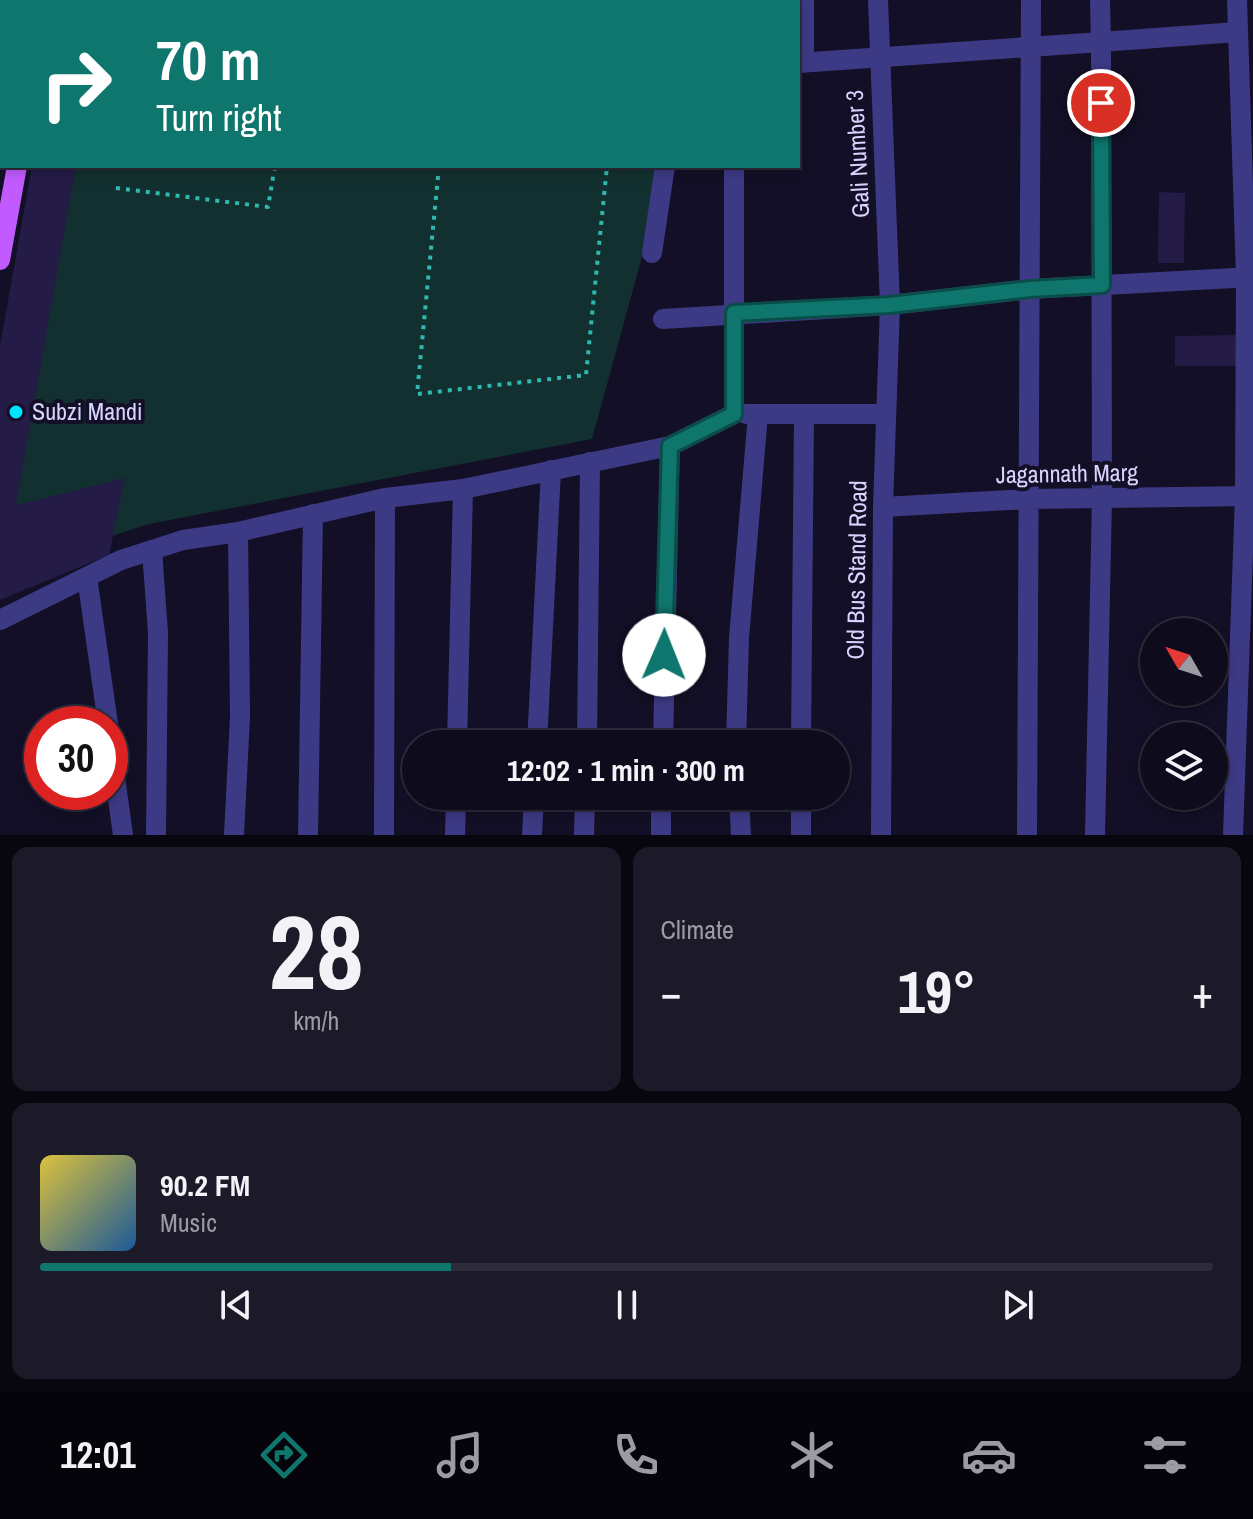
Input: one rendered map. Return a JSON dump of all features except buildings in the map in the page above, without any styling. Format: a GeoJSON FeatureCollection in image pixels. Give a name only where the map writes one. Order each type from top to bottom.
{"type":"FeatureCollection","features":[{"type":"Feature","properties":{"kind":"main road"},"geometry":{"type":"LineString","coordinates":[[0,260],[17,168]]}},
{"type":"Feature","properties":{"kind":"street"},"geometry":{"type":"LineString","coordinates":[[804,0],[801,63],[1237,32]]}},
{"type":"Feature","properties":{"kind":"street","name":"Gali Number 3"},"geometry":{"type":"LineString","coordinates":[[878,0],[890,305]]}},
{"type":"Feature","properties":{"kind":"street"},"geometry":{"type":"LineString","coordinates":[[1027,835],[1031,0]]}},
{"type":"Feature","properties":{"kind":"street"},"geometry":{"type":"LineString","coordinates":[[1095,835],[1102,498],[1100,0]]}},
{"type":"Feature","properties":{"kind":"street"},"geometry":{"type":"LineString","coordinates":[[1233,835],[1246,643],[1249,496],[1249,277],[1237,0]]}},
{"type":"Feature","properties":{"kind":"street"},"geometry":{"type":"LineString","coordinates":[[652,253],[665,168]]}},
{"type":"Feature","properties":{"kind":"street"},"geometry":{"type":"LineString","coordinates":[[734,168],[734,414]]}},
{"type":"Feature","properties":{"kind":"street"},"geometry":{"type":"LineString","coordinates":[[663,319],[890,305],[1030,289],[1249,277]]}},
{"type":"Feature","properties":{"kind":"street","name":"Old Bus Stand Road"},"geometry":{"type":"LineString","coordinates":[[881,835],[883,507],[890,305]]}},
{"type":"Feature","properties":{"kind":"street"},"geometry":{"type":"LineString","coordinates":[[0,620],[121,560],[183,540],[238,532],[385,498],[463,489],[670,446],[734,414],[885,414]]}},
{"type":"Feature","properties":{"kind":"street"},"geometry":{"type":"LineString","coordinates":[[736,730],[739,638],[758,414]]}},
{"type":"Feature","properties":{"kind":"street"},"geometry":{"type":"LineString","coordinates":[[801,730],[804,414]]}},
{"type":"Feature","properties":{"kind":"street"},"geometry":{"type":"LineString","coordinates":[[663,730],[670,446]]}},
{"type":"Feature","properties":{"kind":"street"},"geometry":{"type":"LineString","coordinates":[[587,730],[590,462]]}},
{"type":"Feature","properties":{"kind":"street"},"geometry":{"type":"LineString","coordinates":[[538,730],[551,470]]}},
{"type":"Feature","properties":{"kind":"street"},"geometry":{"type":"LineString","coordinates":[[457,730],[463,489]]}},
{"type":"Feature","properties":{"kind":"street","name":"Jagannath Marg"},"geometry":{"type":"LineString","coordinates":[[883,507],[1029,499],[1249,496]]}},
{"type":"Feature","properties":{"kind":"street"},"geometry":{"type":"LineString","coordinates":[[384,835],[385,498]]}},
{"type":"Feature","properties":{"kind":"street"},"geometry":{"type":"LineString","coordinates":[[308,835],[313,514]]}},
{"type":"Feature","properties":{"kind":"street"},"geometry":{"type":"LineString","coordinates":[[234,835],[240,717],[238,532]]}},
{"type":"Feature","properties":{"kind":"street"},"geometry":{"type":"LineString","coordinates":[[152,550],[158,633],[156,835]]}},
{"type":"Feature","properties":{"kind":"street"},"geometry":{"type":"LineString","coordinates":[[87,577],[105,706]]}},
{"type":"Feature","properties":{"kind":"street"},"geometry":{"type":"LineString","coordinates":[[120,810],[123,835]]}},
{"type":"Feature","properties":{"kind":"street"},"geometry":{"type":"LineString","coordinates":[[455,835],[456,810]]}},
{"type":"Feature","properties":{"kind":"street"},"geometry":{"type":"LineString","coordinates":[[532,835],[533,810]]}},
{"type":"Feature","properties":{"kind":"street"},"geometry":{"type":"LineString","coordinates":[[584,835],[585,810]]}},
{"type":"Feature","properties":{"kind":"street"},"geometry":{"type":"LineString","coordinates":[[661,810],[661,835]]}},
{"type":"Feature","properties":{"kind":"street"},"geometry":{"type":"LineString","coordinates":[[740,810],[741,835]]}},
{"type":"Feature","properties":{"kind":"street"},"geometry":{"type":"LineString","coordinates":[[801,810],[801,835]]}},
{"type":"Feature","properties":{"kind":"path"},"geometry":{"type":"LineString","coordinates":[[116,188],[268,207],[275,168]]}},
{"type":"Feature","properties":{"kind":"path"},"geometry":{"type":"LineString","coordinates":[[439,168],[417,394],[586,375],[607,168]]}},
{"type":"Feature","properties":{"kind":"green space"},"geometry":{"type":"Polygon","coordinates":[[[60,168],[666,168],[592,439],[149,524],[22,565],[0,505],[60,168]]]}},
{"type":"Feature","properties":{"kind":"place","name":"Subzi Mandi"},"geometry":{"type":"Point","coordinates":[16,412]}},
{"type":"Feature","properties":{"kind":"route"},"geometry":{"type":"LineString","coordinates":[[664,655],[670,446],[734,414],[734,313],[890,305],[1030,289],[1102,285],[1101,103]]}}]}
